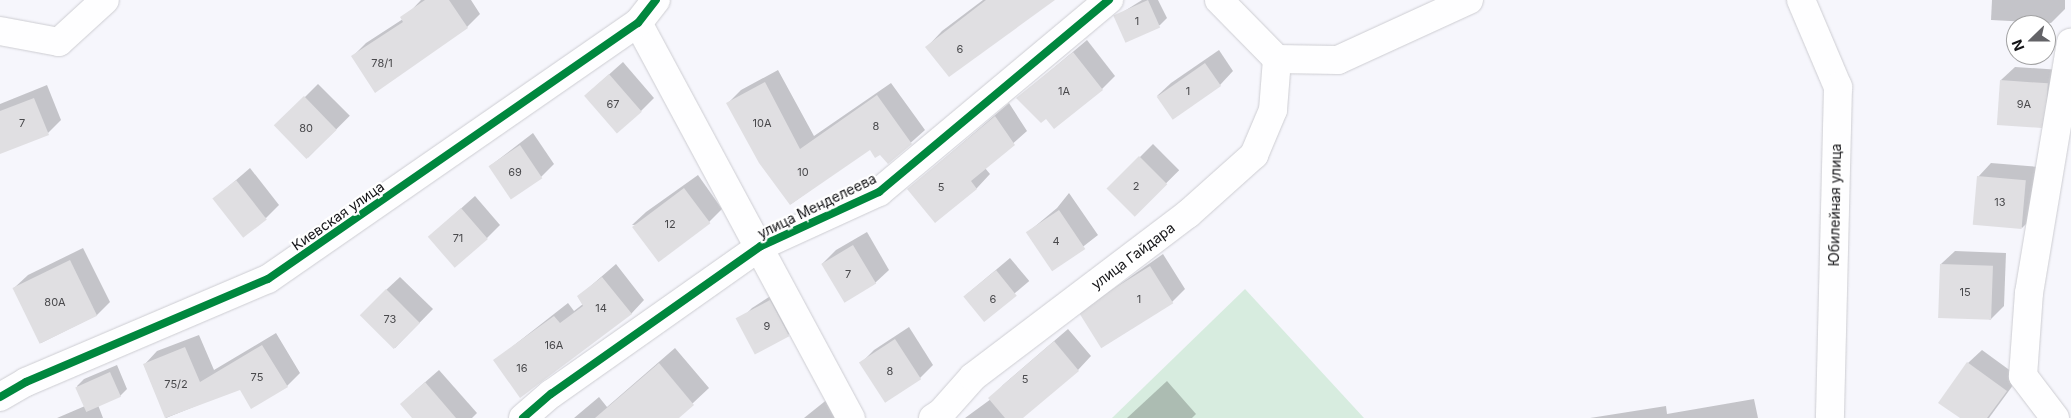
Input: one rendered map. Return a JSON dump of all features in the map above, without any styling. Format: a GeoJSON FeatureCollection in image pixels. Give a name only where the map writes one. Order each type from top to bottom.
{"type":"FeatureCollection","features":[{"type":"Feature","properties":{"kind":"street"},"geometry":{"type":"LineString","coordinates":[[0,31],[58,42],[105,0]]}},
{"type":"Feature","properties":{"kind":"street","name":"Киевская улица"},"geometry":{"type":"LineString","coordinates":[[0,397],[26,382],[268,279],[638,23],[656,0]]}},
{"type":"Feature","properties":{"kind":"street","name":"улица Менделеева"},"geometry":{"type":"LineString","coordinates":[[523,418],[551,394],[761,246],[879,192],[1109,0]]}},
{"type":"Feature","properties":{"kind":"street"},"geometry":{"type":"LineString","coordinates":[[1219,0],[1277,59],[1338,60],[1470,0]]}},
{"type":"Feature","properties":{"kind":"street","name":"Юбилейная улица"},"geometry":{"type":"LineString","coordinates":[[1802,0],[1838,87],[1830,418]]}},
{"type":"Feature","properties":{"kind":"street"},"geometry":{"type":"LineString","coordinates":[[638,23],[761,246],[851,418]]}},
{"type":"Feature","properties":{"kind":"street"},"geometry":{"type":"LineString","coordinates":[[2054,418],[2023,376],[2029,293],[2071,42]]}},
{"type":"Feature","properties":{"kind":"street","name":"улица Гайдара"},"geometry":{"type":"LineString","coordinates":[[933,418],[941,413],[973,377],[1188,214],[1254,154],[1273,110],[1277,59]]}},
{"type":"Feature","properties":{"kind":"green space"},"geometry":{"type":"Polygon","coordinates":[[[1245,289],[1364,418],[1112,418],[1245,289]]]}},
{"type":"Feature","properties":{"kind":"building"},"geometry":{"type":"Polygon","coordinates":[[[425,0],[449,0],[468,28],[375,93],[351,56],[403,22],[400,17],[425,0]]]}},
{"type":"Feature","properties":{"kind":"building"},"geometry":{"type":"Polygon","coordinates":[[[986,0],[1055,0],[949,77],[925,47],[986,0]]]}},
{"type":"Feature","properties":{"kind":"building"},"geometry":{"type":"Polygon","coordinates":[[[1148,0],[1160,27],[1125,43],[1113,15],[1148,0]]]}},
{"type":"Feature","properties":{"kind":"building"},"geometry":{"type":"Polygon","coordinates":[[[1073,52],[1103,90],[1054,129],[1046,119],[1041,123],[1016,98],[1073,52]]]}},
{"type":"Feature","properties":{"kind":"building"},"geometry":{"type":"Polygon","coordinates":[[[1205,63],[1221,86],[1173,120],[1157,97],[1205,63]]]}},
{"type":"Feature","properties":{"kind":"building"},"geometry":{"type":"Polygon","coordinates":[[[609,74],[642,112],[617,133],[584,96],[609,74]]]}},
{"type":"Feature","properties":{"kind":"building"},"geometry":{"type":"Polygon","coordinates":[[[2000,80],[2048,83],[2045,128],[1997,125],[2000,80]]]}},
{"type":"Feature","properties":{"kind":"building"},"geometry":{"type":"Polygon","coordinates":[[[765,82],[800,149],[877,95],[912,144],[888,164],[880,155],[875,158],[870,150],[790,205],[759,163],[726,103],[765,82]]]}},
{"type":"Feature","properties":{"kind":"building"},"geometry":{"type":"Polygon","coordinates":[[[304,96],[337,130],[306,159],[274,125],[304,96]]]}},
{"type":"Feature","properties":{"kind":"building"},"geometry":{"type":"Polygon","coordinates":[[[34,98],[49,135],[0,154],[0,111],[34,98]]]}},
{"type":"Feature","properties":{"kind":"building"},"geometry":{"type":"Polygon","coordinates":[[[995,116],[1015,145],[971,181],[977,189],[935,223],[907,189],[995,116]]]}},
{"type":"Feature","properties":{"kind":"building"},"geometry":{"type":"Polygon","coordinates":[[[520,145],[542,178],[511,199],[488,166],[520,145]]]}},
{"type":"Feature","properties":{"kind":"building"},"geometry":{"type":"Polygon","coordinates":[[[1139,156],[1167,184],[1135,217],[1106,189],[1139,156]]]}},
{"type":"Feature","properties":{"kind":"building"},"geometry":{"type":"Polygon","coordinates":[[[1977,176],[2026,180],[2022,229],[1973,225],[1977,176]]]}},
{"type":"Feature","properties":{"kind":"building"},"geometry":{"type":"Polygon","coordinates":[[[236,180],[267,219],[243,238],[212,198],[236,180]]]}},
{"type":"Feature","properties":{"kind":"building"},"geometry":{"type":"Polygon","coordinates":[[[684,188],[710,223],[659,262],[632,227],[684,188]]]}},
{"type":"Feature","properties":{"kind":"building"},"geometry":{"type":"Polygon","coordinates":[[[461,208],[488,239],[455,268],[428,237],[461,208]]]}},
{"type":"Feature","properties":{"kind":"building"},"geometry":{"type":"Polygon","coordinates":[[[1059,210],[1085,249],[1052,271],[1026,232],[1059,210]]]}},
{"type":"Feature","properties":{"kind":"building"},"geometry":{"type":"Polygon","coordinates":[[[853,245],[876,284],[844,303],[821,264],[853,245]]]}},
{"type":"Feature","properties":{"kind":"building"},"geometry":{"type":"Polygon","coordinates":[[[70,260],[97,316],[40,344],[12,288],[70,260]]]}},
{"type":"Feature","properties":{"kind":"building"},"geometry":{"type":"Polygon","coordinates":[[[1940,264],[1993,266],[1991,320],[1938,318],[1940,264]]]}},
{"type":"Feature","properties":{"kind":"building"},"geometry":{"type":"Polygon","coordinates":[[[1150,266],[1173,303],[1101,348],[1078,311],[1150,266]]]}},
{"type":"Feature","properties":{"kind":"building"},"geometry":{"type":"Polygon","coordinates":[[[996,270],[1017,296],[984,322],[963,296],[996,270]]]}},
{"type":"Feature","properties":{"kind":"building"},"geometry":{"type":"Polygon","coordinates":[[[602,277],[632,314],[520,398],[493,360],[554,316],[560,323],[583,306],[577,296],[602,277]]]}},
{"type":"Feature","properties":{"kind":"building"},"geometry":{"type":"Polygon","coordinates":[[[386,289],[420,323],[394,349],[360,315],[386,289]]]}},
{"type":"Feature","properties":{"kind":"building"},"geometry":{"type":"Polygon","coordinates":[[[770,300],[789,336],[755,355],[736,318],[770,300]]]}},
{"type":"Feature","properties":{"kind":"building"},"geometry":{"type":"Polygon","coordinates":[[[895,339],[921,379],[885,403],[859,362],[895,339]]]}},
{"type":"Feature","properties":{"kind":"building"},"geometry":{"type":"Polygon","coordinates":[[[1054,341],[1079,371],[1023,418],[1005,418],[988,398],[1054,341]]]}},
{"type":"Feature","properties":{"kind":"building"},"geometry":{"type":"Polygon","coordinates":[[[262,345],[288,387],[251,409],[240,390],[165,418],[143,364],[185,347],[200,382],[262,345]]]}},
{"type":"Feature","properties":{"kind":"building"},"geometry":{"type":"Polygon","coordinates":[[[1967,362],[2007,391],[1987,418],[1960,418],[1938,403],[1967,362]]]}},
{"type":"Feature","properties":{"kind":"building"},"geometry":{"type":"Polygon","coordinates":[[[659,363],[694,405],[679,418],[595,418],[659,363]]]}},
{"type":"Feature","properties":{"kind":"building"},"geometry":{"type":"Polygon","coordinates":[[[110,372],[121,397],[86,412],[75,387],[110,372]]]}},
{"type":"Feature","properties":{"kind":"building"},"geometry":{"type":"Polygon","coordinates":[[[425,382],[456,418],[412,418],[400,404],[425,382]]]}},
{"type":"Feature","properties":{"kind":"cycle path"},"geometry":{"type":"LineString","coordinates":[[0,397],[26,382],[268,279],[638,23],[656,0]]}},
{"type":"Feature","properties":{"kind":"cycle path"},"geometry":{"type":"LineString","coordinates":[[523,418],[551,394],[761,246],[879,192],[1109,0]]}}]}
